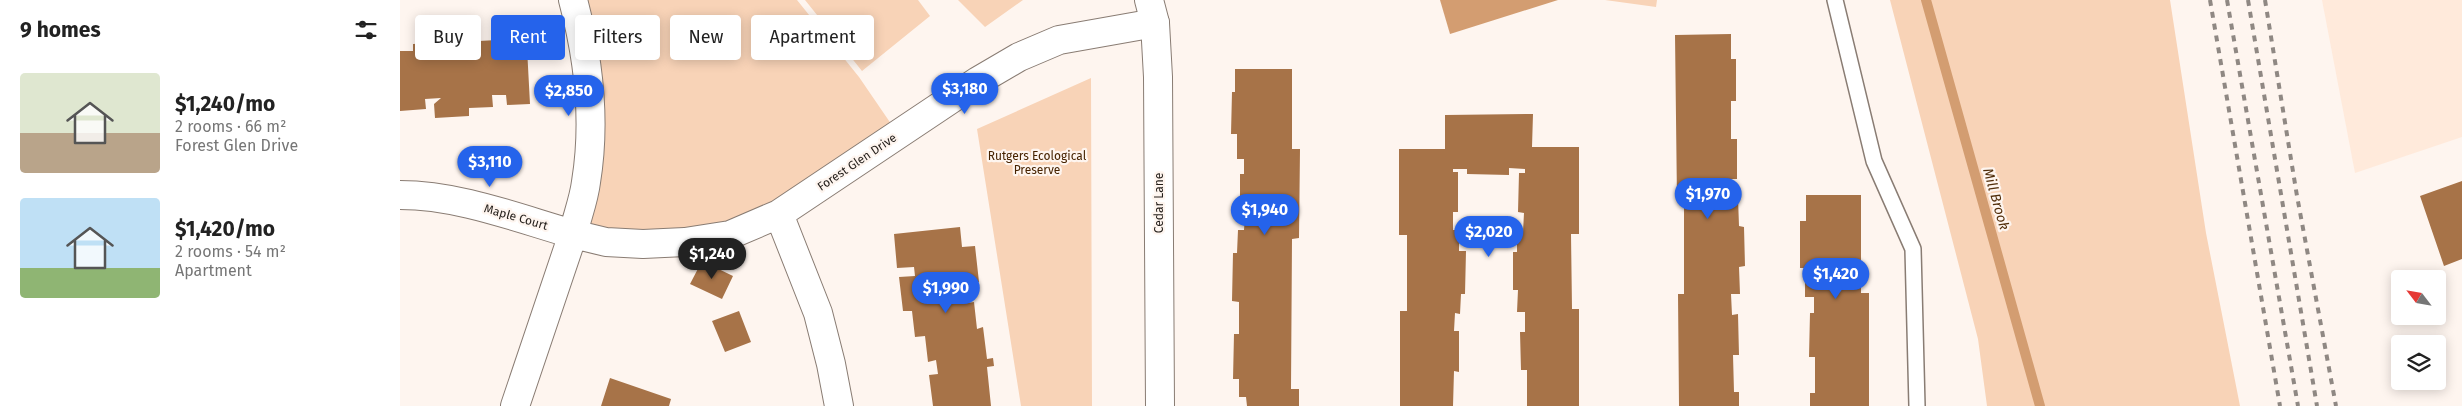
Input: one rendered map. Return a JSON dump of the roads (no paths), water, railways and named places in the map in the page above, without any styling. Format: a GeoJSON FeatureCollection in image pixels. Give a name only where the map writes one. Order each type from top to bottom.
{"type":"FeatureCollection","features":[{"type":"Feature","properties":{"kind":"street"},"geometry":{"type":"LineString","coordinates":[[515,406],[573,234],[586,183],[590,141],[590,84],[581,29],[573,0]]}},
{"type":"Feature","properties":{"kind":"street","name":"Forest Glen Drive"},"geometry":{"type":"LineString","coordinates":[[573,234],[606,242],[624,243],[685,242],[730,235],[779,214],[978,81],[1019,57],[1059,40],[1152,12]]}},
{"type":"Feature","properties":{"kind":"street","name":"Cedar Lane"},"geometry":{"type":"LineString","coordinates":[[1152,12],[1158,77],[1160,406]]}},
{"type":"Feature","properties":{"kind":"street","name":"Maple Court"},"geometry":{"type":"LineString","coordinates":[[400,195],[436,197],[468,203],[573,234]]}},
{"type":"Feature","properties":{"kind":"street"},"geometry":{"type":"LineString","coordinates":[[779,214],[818,313],[832,364],[839,406]]}},
{"type":"Feature","properties":{"kind":"lane"},"geometry":{"type":"LineString","coordinates":[[1835,0],[1874,161],[1913,250],[1917,406]]}},
{"type":"Feature","properties":{"kind":"waterway","name":"Mill Brook"},"geometry":{"type":"LineString","coordinates":[[1926,0],[2040,406]]}},
{"type":"Feature","properties":{"kind":"railway"},"geometry":{"type":"LineString","coordinates":[[2210,0],[2280,406]]}},
{"type":"Feature","properties":{"kind":"railway"},"geometry":{"type":"LineString","coordinates":[[2227,0],[2298,406]]}},
{"type":"Feature","properties":{"kind":"railway"},"geometry":{"type":"LineString","coordinates":[[2248,0],[2317,406]]}},
{"type":"Feature","properties":{"kind":"railway"},"geometry":{"type":"LineString","coordinates":[[2265,0],[2297,196],[2336,406]]}},
{"type":"Feature","properties":{"kind":"park label","name":"Rutgers Ecological Preserve"},"geometry":{"type":"Point","coordinates":[1037,163]}}]}
